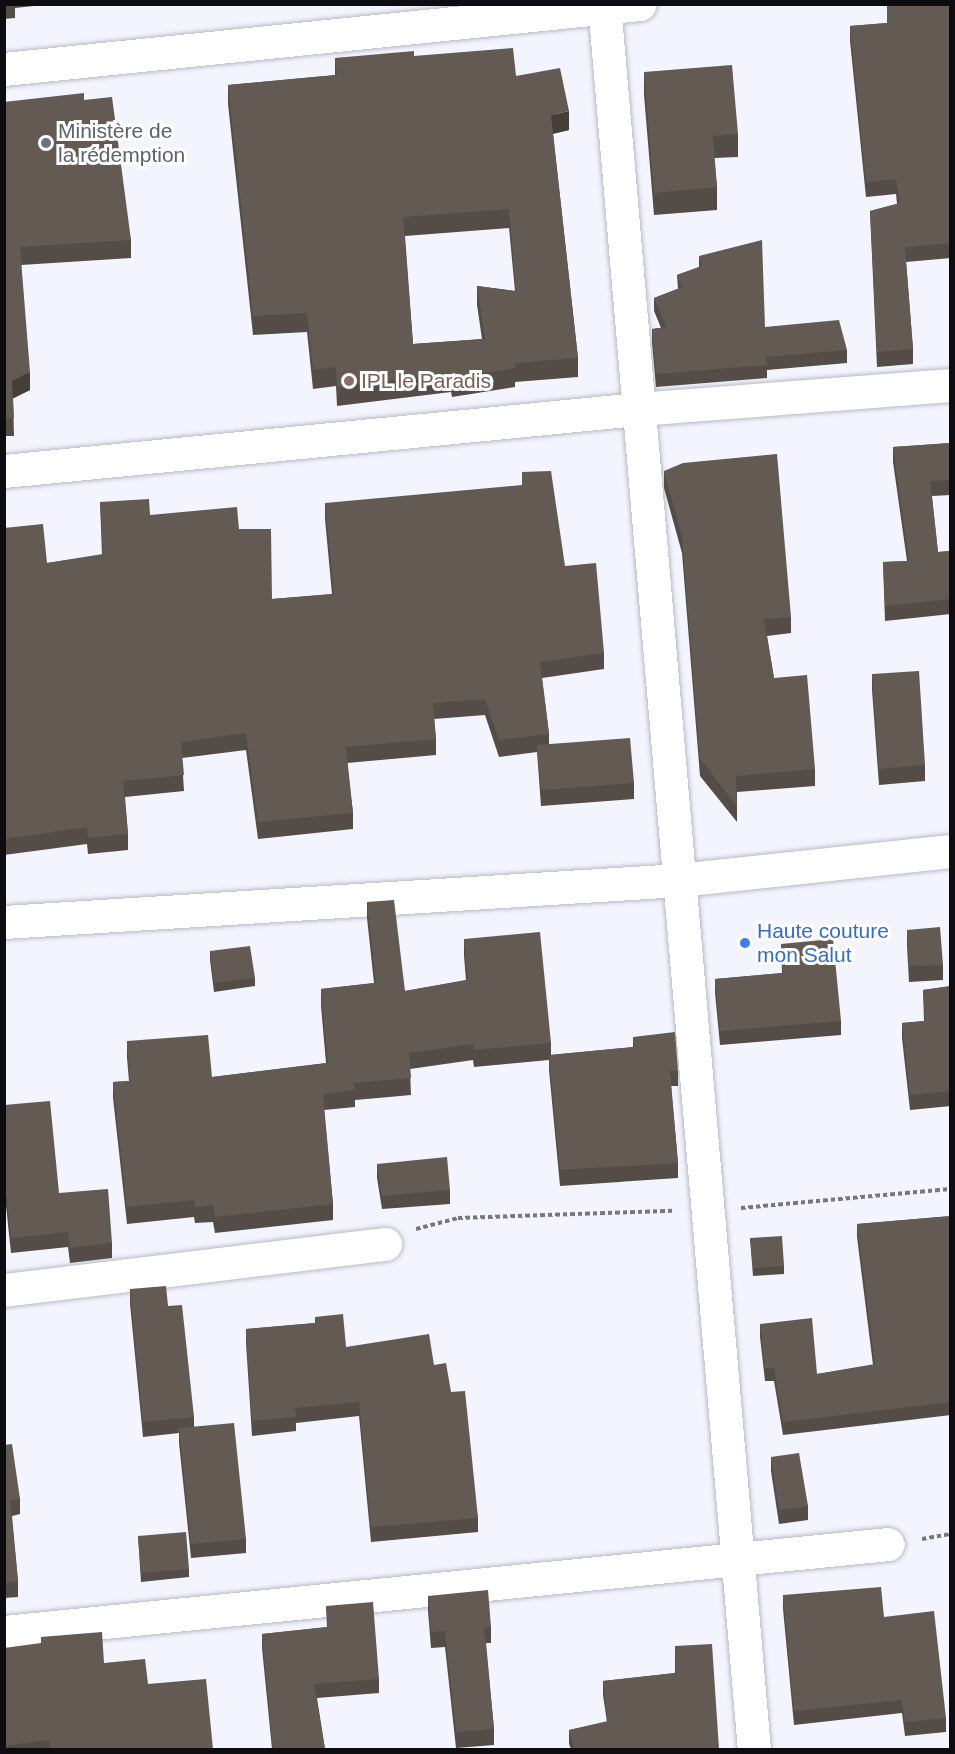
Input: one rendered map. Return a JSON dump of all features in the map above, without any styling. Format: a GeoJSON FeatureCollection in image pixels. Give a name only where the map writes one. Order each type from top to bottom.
{"type":"FeatureCollection","features":[{"type":"Feature","properties":{"kind":"street"},"geometry":{"type":"LineString","coordinates":[[4,69],[604,5],[639,4]]}},
{"type":"Feature","properties":{"kind":"street"},"geometry":{"type":"LineString","coordinates":[[604,5],[754,1749]]}},
{"type":"Feature","properties":{"kind":"street"},"geometry":{"type":"LineString","coordinates":[[4,471],[638,409],[951,385]]}},
{"type":"Feature","properties":{"kind":"street"},"geometry":{"type":"LineString","coordinates":[[4,922],[679,879],[951,852]]}},
{"type":"Feature","properties":{"kind":"street"},"geometry":{"type":"LineString","coordinates":[[4,1290],[385,1244]]}},
{"type":"Feature","properties":{"kind":"street"},"geometry":{"type":"LineString","coordinates":[[4,1632],[888,1544]]}},
{"type":"Feature","properties":{"kind":"path"},"geometry":{"type":"LineString","coordinates":[[385,1244],[458,1218],[708,1211],[951,1189]]}},
{"type":"Feature","properties":{"kind":"building"},"geometry":{"type":"Polygon","coordinates":[[[887,4],[951,4],[951,243],[905,247],[913,349],[877,352],[870,211],[900,203],[896,179],[866,182],[850,26],[887,23],[887,4]]]}},
{"type":"Feature","properties":{"kind":"building"},"geometry":{"type":"Polygon","coordinates":[[[513,48],[516,76],[560,68],[569,111],[551,115],[578,358],[515,363],[515,368],[452,378],[451,373],[337,387],[336,367],[313,370],[307,313],[253,316],[228,85],[337,75],[335,58],[414,51],[414,56],[513,48]],[[509,209],[403,217],[413,344],[485,339],[477,286],[516,291],[509,209]]]}},
{"type":"Feature","properties":{"kind":"building"},"geometry":{"type":"Polygon","coordinates":[[[732,65],[738,134],[713,136],[717,187],[654,193],[644,72],[732,65]]]}},
{"type":"Feature","properties":{"kind":"building"},"geometry":{"type":"Polygon","coordinates":[[[84,93],[84,100],[112,97],[131,240],[20,247],[30,372],[12,381],[14,418],[4,418],[4,102],[84,93]]]}},
{"type":"Feature","properties":{"kind":"building"},"geometry":{"type":"Polygon","coordinates":[[[762,240],[765,327],[839,320],[847,350],[766,357],[767,365],[656,374],[652,329],[666,327],[654,298],[682,287],[677,275],[702,266],[699,256],[762,240]]]}},
{"type":"Feature","properties":{"kind":"building"},"geometry":{"type":"Polygon","coordinates":[[[951,443],[951,480],[930,481],[938,552],[951,551],[951,599],[885,606],[883,562],[909,561],[893,447],[951,443]]]}},
{"type":"Feature","properties":{"kind":"building"},"geometry":{"type":"Polygon","coordinates":[[[777,454],[791,617],[764,619],[774,678],[807,675],[815,769],[736,776],[737,806],[700,759],[682,537],[664,471],[683,463],[777,454]]]}},
{"type":"Feature","properties":{"kind":"building"},"geometry":{"type":"Polygon","coordinates":[[[551,471],[565,566],[596,563],[604,653],[540,662],[549,734],[499,740],[485,699],[433,703],[436,739],[346,747],[353,813],[258,822],[246,733],[181,742],[184,775],[123,781],[128,834],[88,838],[87,827],[4,839],[4,528],[43,524],[47,563],[103,554],[100,502],[149,499],[150,515],[237,507],[239,529],[271,529],[272,599],[334,594],[325,503],[522,485],[522,472],[551,471]]]}},
{"type":"Feature","properties":{"kind":"building"},"geometry":{"type":"Polygon","coordinates":[[[919,671],[925,765],[879,769],[872,674],[919,671]]]}},
{"type":"Feature","properties":{"kind":"building"},"geometry":{"type":"Polygon","coordinates":[[[630,738],[634,783],[541,790],[537,745],[630,738]]]}},
{"type":"Feature","properties":{"kind":"building"},"geometry":{"type":"Polygon","coordinates":[[[394,900],[405,991],[468,980],[464,939],[540,932],[551,1043],[474,1050],[473,1044],[409,1053],[411,1078],[354,1083],[355,1090],[323,1094],[333,1204],[215,1217],[213,1205],[195,1207],[194,1200],[127,1207],[113,1082],[130,1081],[127,1041],[208,1035],[212,1077],[328,1063],[321,989],[376,983],[367,902],[394,900]]]}},
{"type":"Feature","properties":{"kind":"building"},"geometry":{"type":"Polygon","coordinates":[[[940,927],[943,965],[909,966],[907,930],[940,927]]]}},
{"type":"Feature","properties":{"kind":"building"},"geometry":{"type":"Polygon","coordinates":[[[833,939],[841,1021],[720,1031],[715,979],[783,973],[781,944],[833,939]]]}},
{"type":"Feature","properties":{"kind":"building"},"geometry":{"type":"Polygon","coordinates":[[[250,946],[255,978],[214,983],[210,951],[250,946]]]}},
{"type":"Feature","properties":{"kind":"building"},"geometry":{"type":"Polygon","coordinates":[[[951,986],[951,1091],[910,1095],[902,1023],[925,1021],[923,990],[951,986]]]}},
{"type":"Feature","properties":{"kind":"building"},"geometry":{"type":"Polygon","coordinates":[[[675,1032],[678,1071],[670,1071],[678,1163],[560,1170],[549,1055],[634,1047],[633,1037],[675,1032]]]}},
{"type":"Feature","properties":{"kind":"building"},"geometry":{"type":"Polygon","coordinates":[[[50,1101],[59,1193],[108,1189],[112,1243],[70,1248],[68,1232],[11,1238],[4,1172],[4,1105],[50,1101]]]}},
{"type":"Feature","properties":{"kind":"building"},"geometry":{"type":"Polygon","coordinates":[[[447,1157],[450,1190],[382,1196],[377,1164],[447,1157]]]}},
{"type":"Feature","properties":{"kind":"building"},"geometry":{"type":"Polygon","coordinates":[[[951,1216],[951,1402],[783,1422],[774,1368],[765,1368],[760,1324],[812,1318],[817,1374],[875,1364],[857,1224],[951,1216]]]}},
{"type":"Feature","properties":{"kind":"building"},"geometry":{"type":"Polygon","coordinates":[[[782,1236],[784,1266],[753,1268],[750,1238],[782,1236]]]}},
{"type":"Feature","properties":{"kind":"building"},"geometry":{"type":"Polygon","coordinates":[[[166,1286],[168,1306],[182,1305],[194,1417],[143,1422],[130,1289],[166,1286]]]}},
{"type":"Feature","properties":{"kind":"building"},"geometry":{"type":"Polygon","coordinates":[[[343,1314],[346,1347],[429,1334],[434,1365],[446,1363],[451,1392],[465,1391],[478,1518],[371,1527],[359,1402],[295,1408],[296,1417],[252,1421],[246,1329],[316,1323],[315,1317],[343,1314]]]}},
{"type":"Feature","properties":{"kind":"building"},"geometry":{"type":"Polygon","coordinates":[[[234,1423],[246,1539],[191,1544],[179,1428],[234,1423]]]}},
{"type":"Feature","properties":{"kind":"building"},"geometry":{"type":"Polygon","coordinates":[[[12,1444],[20,1499],[10,1500],[18,1581],[4,1583],[4,1445],[12,1444]]]}},
{"type":"Feature","properties":{"kind":"building"},"geometry":{"type":"Polygon","coordinates":[[[799,1453],[808,1506],[779,1510],[771,1457],[799,1453]]]}},
{"type":"Feature","properties":{"kind":"building"},"geometry":{"type":"Polygon","coordinates":[[[186,1532],[189,1569],[141,1573],[138,1536],[186,1532]]]}},
{"type":"Feature","properties":{"kind":"building"},"geometry":{"type":"Polygon","coordinates":[[[881,1587],[884,1617],[934,1611],[946,1718],[905,1722],[902,1700],[794,1711],[783,1595],[881,1587]]]}},
{"type":"Feature","properties":{"kind":"building"},"geometry":{"type":"Polygon","coordinates":[[[488,1590],[491,1627],[484,1628],[494,1729],[456,1732],[445,1631],[431,1632],[428,1596],[488,1590]]]}},
{"type":"Feature","properties":{"kind":"building"},"geometry":{"type":"Polygon","coordinates":[[[373,1602],[379,1679],[314,1684],[325,1749],[273,1749],[262,1634],[328,1627],[326,1606],[373,1602]]]}},
{"type":"Feature","properties":{"kind":"building"},"geometry":{"type":"Polygon","coordinates":[[[102,1632],[104,1663],[145,1659],[148,1684],[206,1679],[213,1749],[50,1749],[49,1740],[4,1746],[4,1648],[41,1643],[41,1637],[102,1632]]]}},
{"type":"Feature","properties":{"kind":"building"},"geometry":{"type":"Polygon","coordinates":[[[712,1644],[719,1749],[574,1749],[569,1730],[608,1721],[603,1681],[676,1673],[675,1646],[712,1644]]]}},
{"type":"Feature","properties":{"kind":"place","name":"Ministère de la rédemption"},"geometry":{"type":"Point","coordinates":[46,143]}},
{"type":"Feature","properties":{"kind":"place","name":"IPL le Paradis"},"geometry":{"type":"Point","coordinates":[349,381]}},
{"type":"Feature","properties":{"kind":"place","name":"Haute couture mon Salut"},"geometry":{"type":"Point","coordinates":[745,943]}}]}
